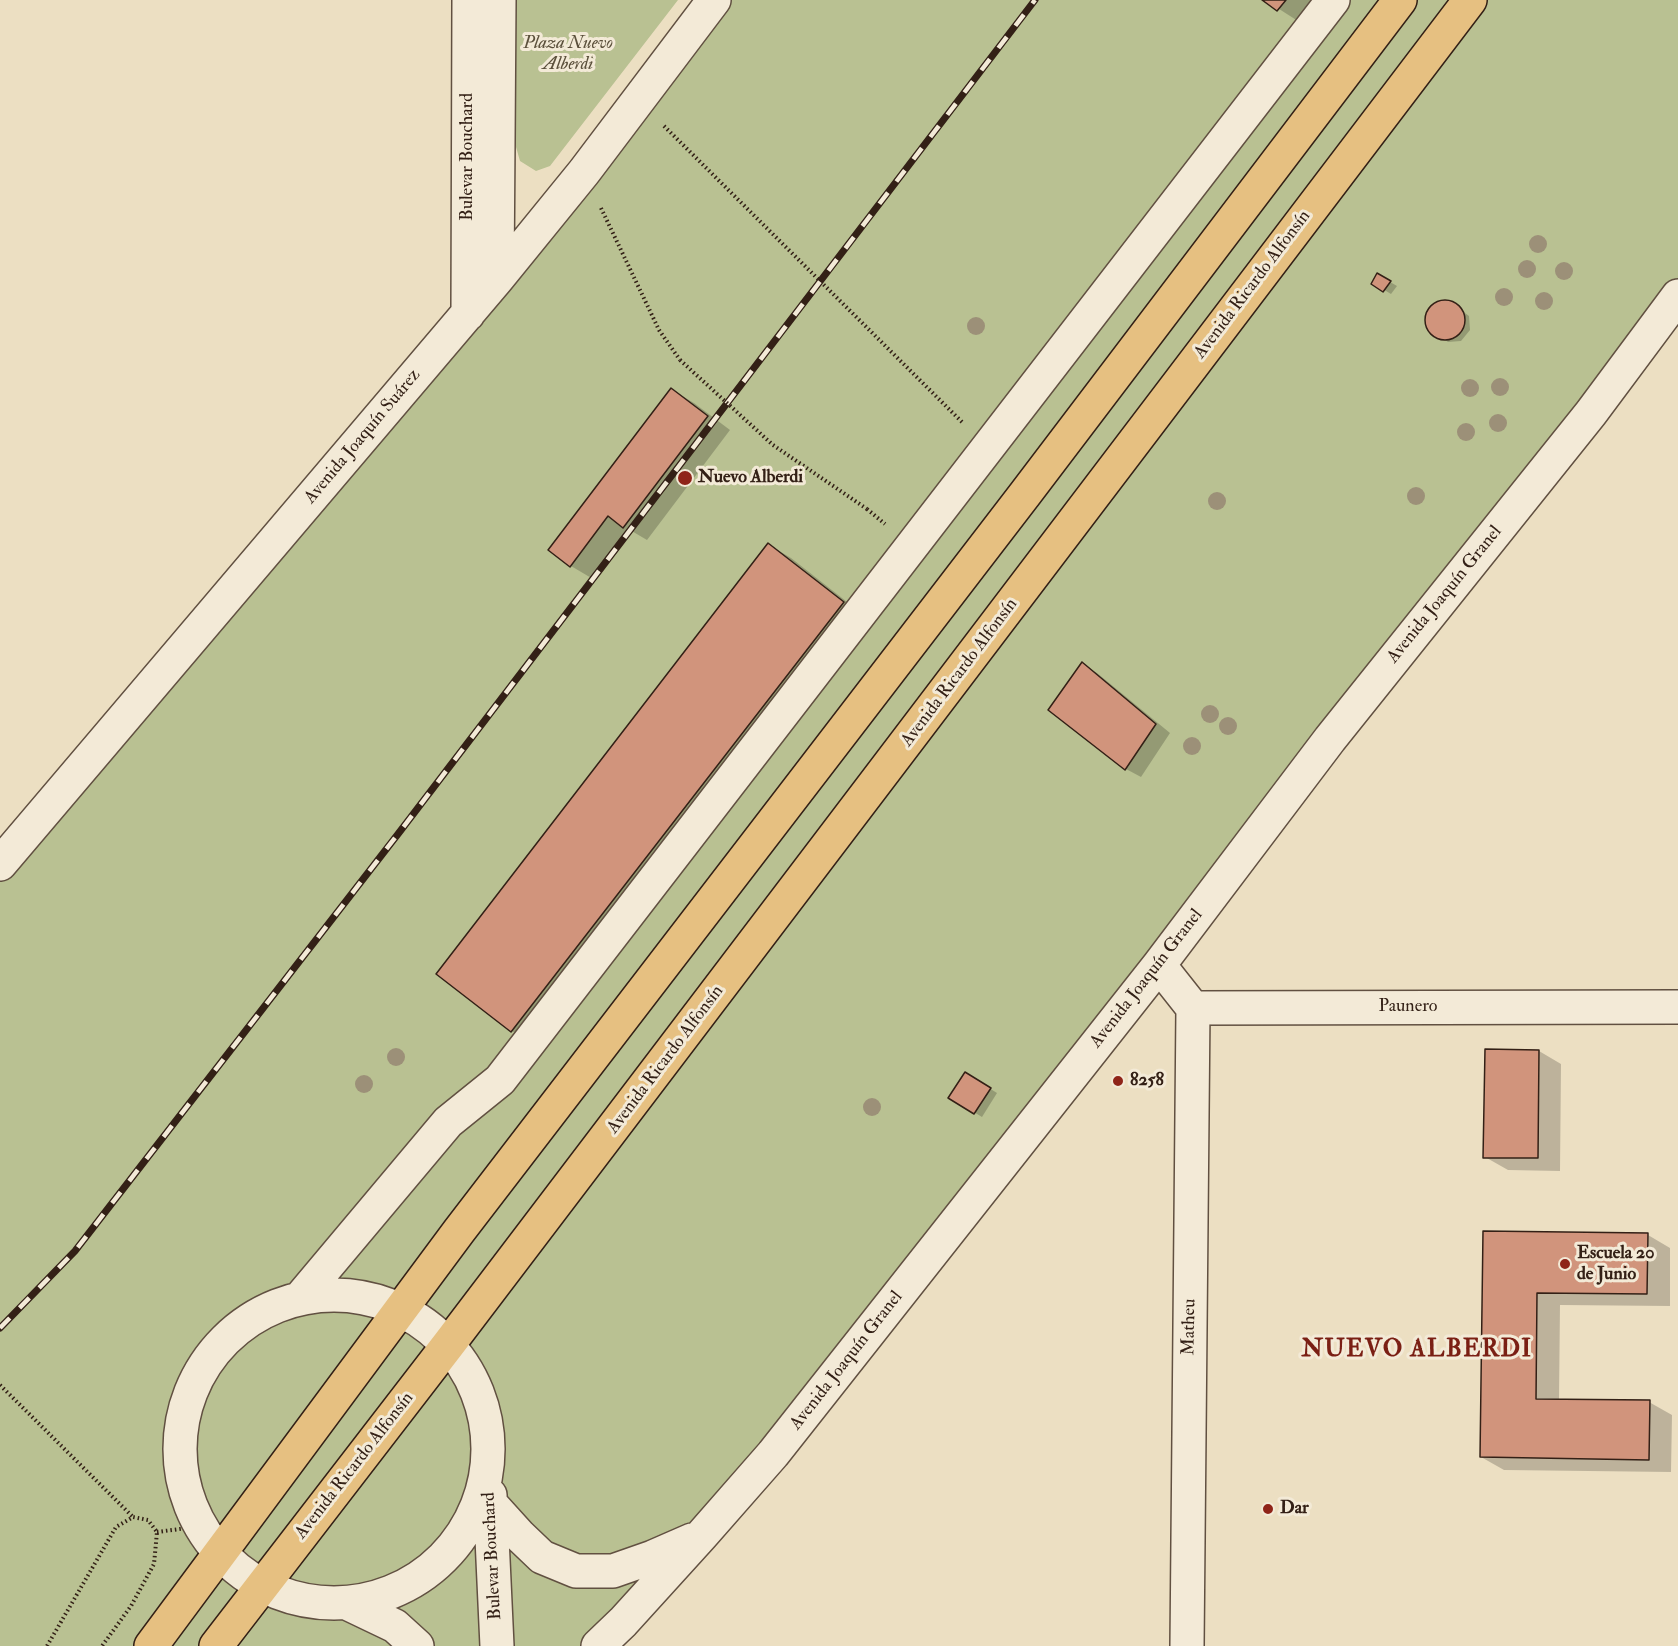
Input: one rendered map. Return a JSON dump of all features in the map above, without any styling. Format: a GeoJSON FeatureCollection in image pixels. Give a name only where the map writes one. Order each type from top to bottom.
{"type":"FeatureCollection","features":[{"type":"Feature","properties":{"kind":"highway"},"geometry":{"type":"LineString","coordinates":[[151,1646],[400,1309],[1039,476],[1400,0]]}},
{"type":"Feature","properties":{"kind":"highway","name":"Avenida Ricardo Alfonsín"},"geometry":{"type":"LineString","coordinates":[[216,1646],[448,1345],[1470,0]]}},
{"type":"Feature","properties":{"kind":"street","name":"Bulevar Bouchard"},"geometry":{"type":"LineString","coordinates":[[468,314],[469,0]]}},
{"type":"Feature","properties":{"kind":"street","name":"Bulevar Bouchard"},"geometry":{"type":"LineString","coordinates":[[497,279],[499,0]]}},
{"type":"Feature","properties":{"kind":"street","name":"Avenida Joaquín Suárez"},"geometry":{"type":"LineString","coordinates":[[0,864],[497,279],[584,172],[714,0]]}},
{"type":"Feature","properties":{"kind":"street"},"geometry":{"type":"LineString","coordinates":[[301,1298],[448,1122],[500,1080],[1333,0]]}},
{"type":"Feature","properties":{"kind":"street","name":"Avenida Joaquín Granel"},"geometry":{"type":"LineString","coordinates":[[598,1646],[623,1622],[773,1454],[1159,965],[1330,739],[1591,413],[1678,296]]}},
{"type":"Feature","properties":{"kind":"street"},"geometry":{"type":"LineString","coordinates":[[1159,965],[1193,1008]]}},
{"type":"Feature","properties":{"kind":"street","name":"Paunero"},"geometry":{"type":"LineString","coordinates":[[1193,1008],[1678,1007]]}},
{"type":"Feature","properties":{"kind":"street","name":"Matheu"},"geometry":{"type":"LineString","coordinates":[[1187,1646],[1193,1008]]}},
{"type":"Feature","properties":{"kind":"street"},"geometry":{"type":"LineString","coordinates":[[352,1295],[400,1309],[426,1324],[448,1345],[479,1395],[488,1430],[488,1466],[478,1507],[457,1544],[427,1573],[390,1594],[349,1604],[301,1601],[262,1586],[239,1572],[220,1554],[200,1526],[183,1481],[181,1433],[193,1386],[219,1346],[257,1315],[301,1298],[352,1295]]}},
{"type":"Feature","properties":{"kind":"street","name":"Bulevar Bouchard"},"geometry":{"type":"LineString","coordinates":[[488,1466],[497,1646]]}},
{"type":"Feature","properties":{"kind":"street"},"geometry":{"type":"LineString","coordinates":[[491,1504],[542,1557],[576,1571],[613,1571],[653,1557],[702,1535]]}},
{"type":"Feature","properties":{"kind":"street"},"geometry":{"type":"LineString","coordinates":[[349,1604],[395,1626],[417,1646]]}},
{"type":"Feature","properties":{"kind":"path"},"geometry":{"type":"LineString","coordinates":[[638,100],[962,420],[980,459]]}},
{"type":"Feature","properties":{"kind":"path"},"geometry":{"type":"LineString","coordinates":[[584,172],[659,330],[680,360],[773,445],[867,509]]}},
{"type":"Feature","properties":{"kind":"path"},"geometry":{"type":"LineString","coordinates":[[0,1385],[133,1517],[148,1520],[157,1532],[154,1564],[147,1579],[102,1646]]}},
{"type":"Feature","properties":{"kind":"path"},"geometry":{"type":"LineString","coordinates":[[47,1646],[116,1527],[133,1517]]}},
{"type":"Feature","properties":{"kind":"path"},"geometry":{"type":"LineString","coordinates":[[157,1532],[200,1526]]}},
{"type":"Feature","properties":{"kind":"green space","name":"Plaza Nuevo Alberdi"},"geometry":{"type":"Polygon","coordinates":[[[515,0],[678,0],[550,166],[536,171],[520,161],[514,140],[515,0]]]}},
{"type":"Feature","properties":{"kind":"green space"},"geometry":{"type":"Polygon","coordinates":[[[714,0],[1678,0],[1678,296],[1591,413],[598,1646],[0,1646],[0,864],[714,0]]]}},
{"type":"Feature","properties":{"kind":"building"},"geometry":{"type":"Polygon","coordinates":[[[1262,0],[1286,0],[1277,11],[1262,0]]]}},
{"type":"Feature","properties":{"kind":"building"},"geometry":{"type":"Polygon","coordinates":[[[1377,273],[1391,281],[1383,292],[1371,284],[1377,273]]]}},
{"type":"Feature","properties":{"kind":"building"},"geometry":{"type":"Polygon","coordinates":[[[1445,300],[1459,306],[1465,320],[1459,334],[1445,340],[1431,334],[1425,320],[1431,306],[1445,300]]]}},
{"type":"Feature","properties":{"kind":"building","name":"Nuevo Alberdi"},"geometry":{"type":"Polygon","coordinates":[[[671,388],[708,416],[623,528],[608,516],[570,567],[548,550],[671,388]]]}},
{"type":"Feature","properties":{"kind":"building"},"geometry":{"type":"Polygon","coordinates":[[[768,543],[844,602],[511,1032],[436,974],[768,543]]]}},
{"type":"Feature","properties":{"kind":"building"},"geometry":{"type":"Polygon","coordinates":[[[1082,662],[1156,724],[1125,770],[1048,710],[1082,662]]]}},
{"type":"Feature","properties":{"kind":"building"},"geometry":{"type":"Polygon","coordinates":[[[1485,1049],[1539,1050],[1538,1158],[1483,1158],[1485,1049]]]}},
{"type":"Feature","properties":{"kind":"building"},"geometry":{"type":"Polygon","coordinates":[[[965,1072],[991,1088],[974,1114],[948,1098],[965,1072]]]}},
{"type":"Feature","properties":{"kind":"building"},"geometry":{"type":"Polygon","coordinates":[[[1483,1231],[1648,1233],[1647,1294],[1537,1293],[1536,1399],[1650,1400],[1649,1460],[1480,1457],[1483,1231]]]}},
{"type":"Feature","properties":{"kind":"railway"},"geometry":{"type":"LineString","coordinates":[[0,1328],[75,1251],[398,834],[1035,0]]}},
{"type":"Feature","properties":{"kind":"place","name":"Nuevo Alberdi"},"geometry":{"type":"Point","coordinates":[685,478]}},
{"type":"Feature","properties":{"kind":"place","name":"8258"},"geometry":{"type":"Point","coordinates":[1118,1081]}},
{"type":"Feature","properties":{"kind":"place","name":"Escuela 20 de Junio"},"geometry":{"type":"Point","coordinates":[1565,1264]}},
{"type":"Feature","properties":{"kind":"place","name":"Dar"},"geometry":{"type":"Point","coordinates":[1268,1509]}},
{"type":"Feature","properties":{"kind":"district","name":"NUEVO ALBERDI"},"geometry":{"type":"Point","coordinates":[1417,1351]}}]}
